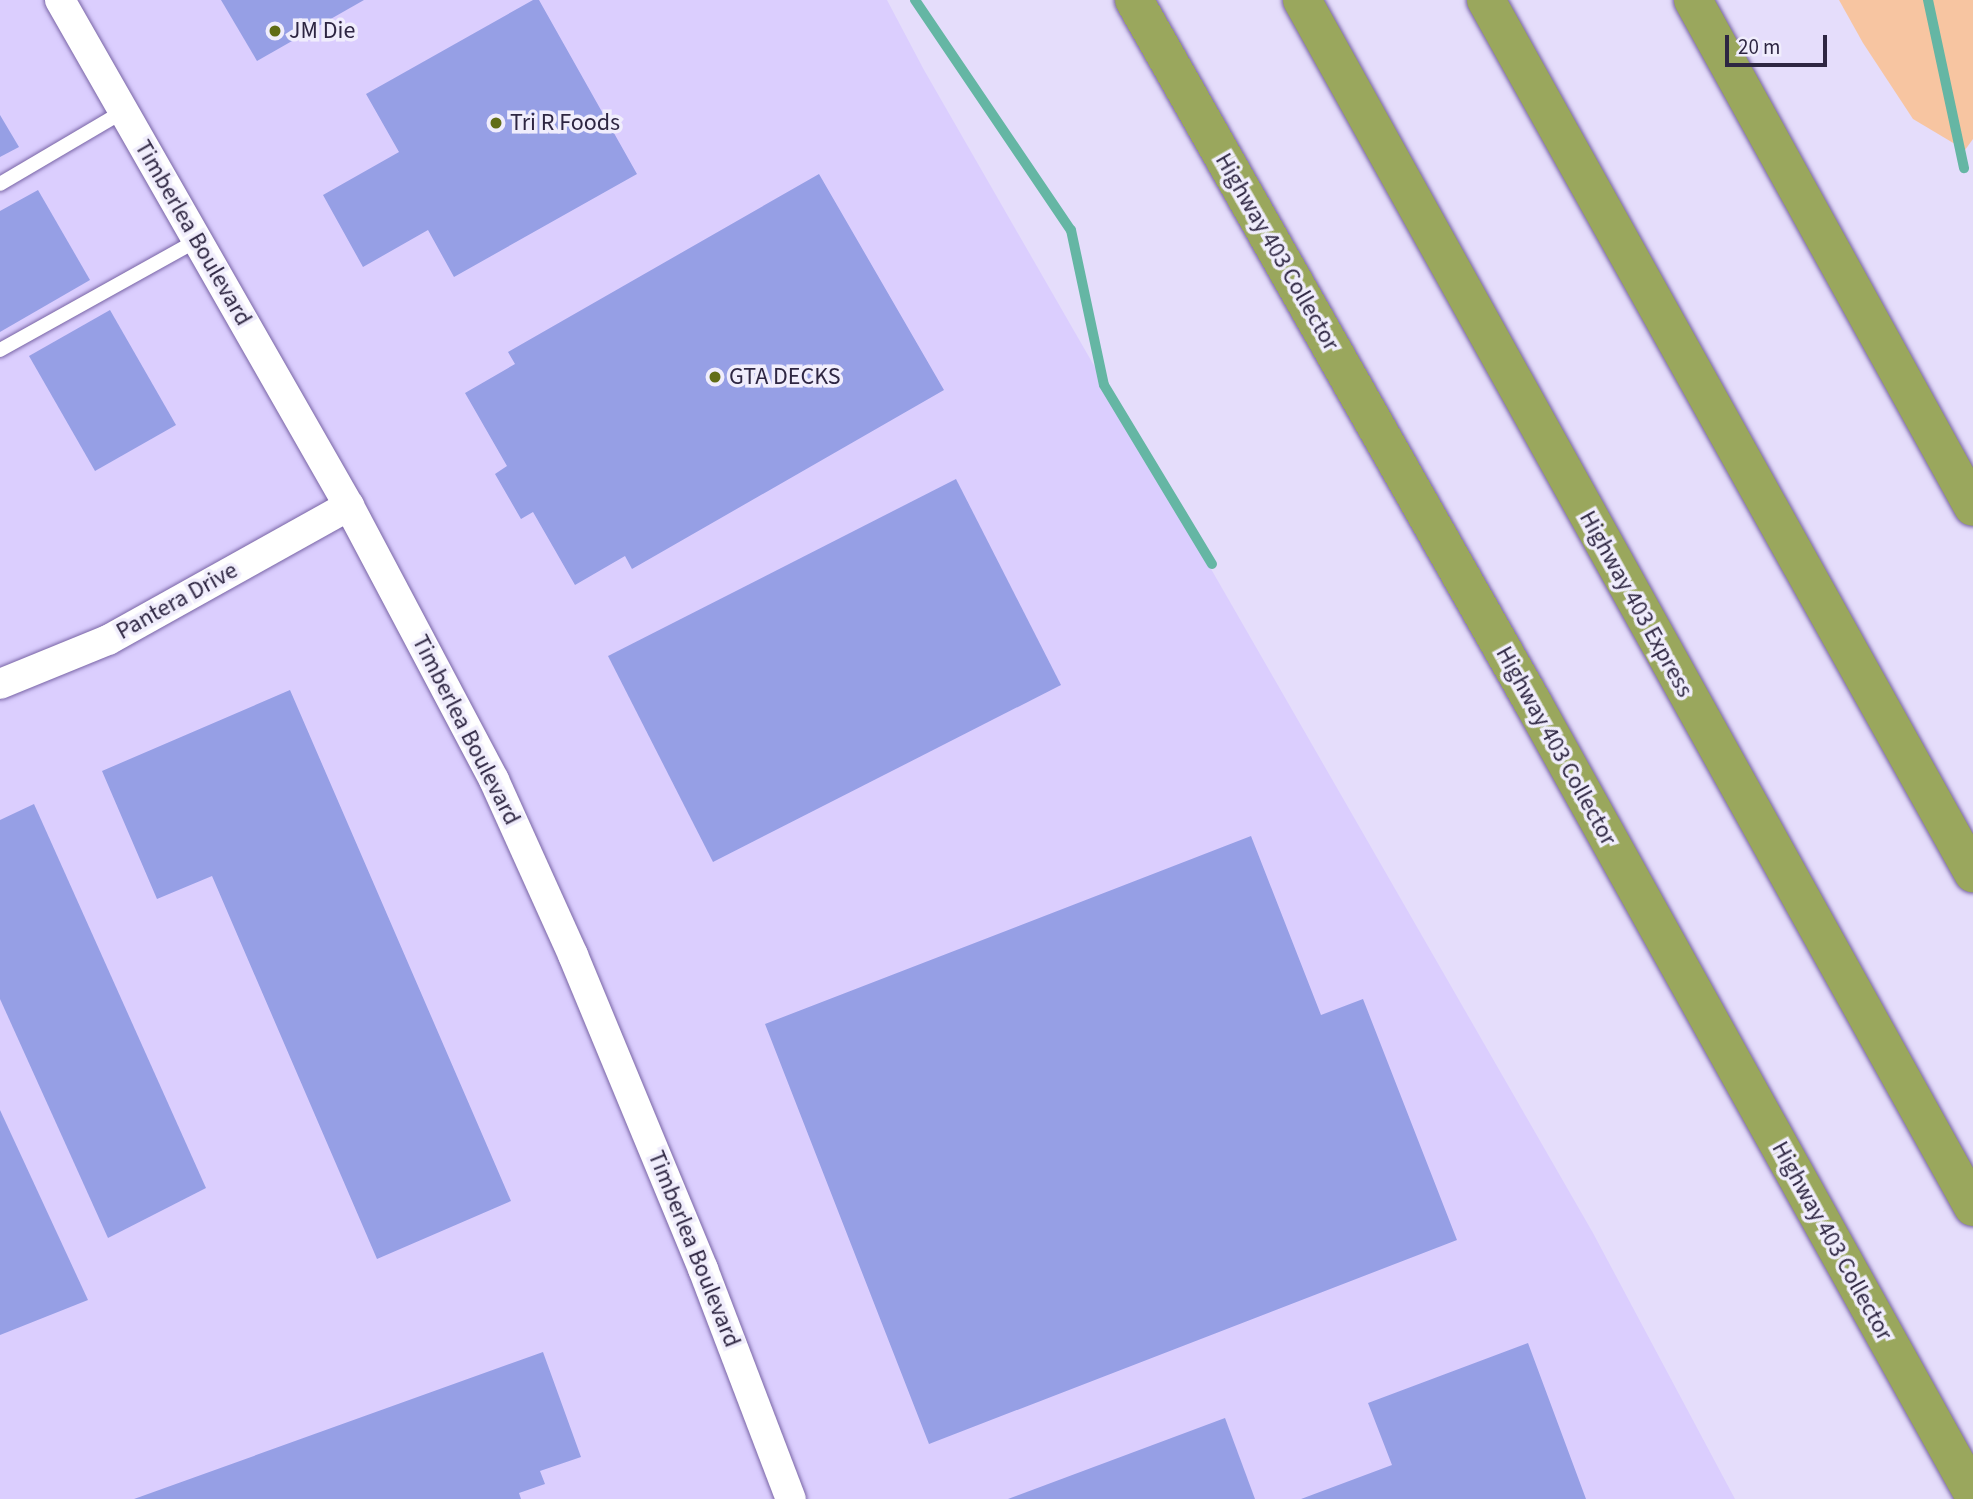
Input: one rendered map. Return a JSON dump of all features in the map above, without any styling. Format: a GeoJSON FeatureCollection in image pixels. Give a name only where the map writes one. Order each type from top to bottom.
{"type":"FeatureCollection","features":[{"type":"Feature","properties":{"kind":"highway","name":"Highway 403 Collector"},"geometry":{"type":"LineString","coordinates":[[1134,0],[1533,703],[1973,1494]]}},
{"type":"Feature","properties":{"kind":"highway","name":"Highway 403 Express"},"geometry":{"type":"LineString","coordinates":[[1302,0],[1973,1207]]}},
{"type":"Feature","properties":{"kind":"highway"},"geometry":{"type":"LineString","coordinates":[[1486,0],[1973,873]]}},
{"type":"Feature","properties":{"kind":"highway"},"geometry":{"type":"LineString","coordinates":[[1693,0],[1973,506]]}},
{"type":"Feature","properties":{"kind":"street","name":"Timberlea Boulevard"},"geometry":{"type":"LineString","coordinates":[[60,0],[349,506],[495,780],[573,955],[724,1321],[791,1499]]}},
{"type":"Feature","properties":{"kind":"street","name":"Pantera Drive"},"geometry":{"type":"LineString","coordinates":[[0,684],[108,640],[349,506]]}},
{"type":"Feature","properties":{"kind":"lane"},"geometry":{"type":"LineString","coordinates":[[0,184],[124,111]]}},
{"type":"Feature","properties":{"kind":"lane"},"geometry":{"type":"LineString","coordinates":[[0,350],[198,240]]}},
{"type":"Feature","properties":{"kind":"shaded area"},"geometry":{"type":"Polygon","coordinates":[[[0,0],[887,0],[924,70],[1593,1233],[1735,1499],[0,1499],[0,0]]]}},
{"type":"Feature","properties":{"kind":"shaded area"},"geometry":{"type":"Polygon","coordinates":[[[1839,0],[1973,0],[1973,139],[1965,150],[1913,119],[1863,43],[1839,0]]]}},
{"type":"Feature","properties":{"kind":"building","name":"JM Die"},"geometry":{"type":"Polygon","coordinates":[[[221,0],[364,0],[257,61],[221,0]]]}},
{"type":"Feature","properties":{"kind":"building","name":"Tri R Foods"},"geometry":{"type":"Polygon","coordinates":[[[533,0],[539,0],[637,174],[454,277],[428,230],[363,267],[323,195],[399,152],[366,94],[533,0]]]}},
{"type":"Feature","properties":{"kind":"building"},"geometry":{"type":"Polygon","coordinates":[[[0,115],[19,147],[0,157],[0,115]]]}},
{"type":"Feature","properties":{"kind":"building","name":"GTA DECKS"},"geometry":{"type":"Polygon","coordinates":[[[819,174],[944,390],[632,569],[625,556],[575,585],[533,512],[521,519],[495,474],[507,466],[465,393],[515,364],[508,352],[819,174]]]}},
{"type":"Feature","properties":{"kind":"building"},"geometry":{"type":"Polygon","coordinates":[[[38,190],[90,280],[0,332],[0,211],[38,190]]]}},
{"type":"Feature","properties":{"kind":"building"},"geometry":{"type":"Polygon","coordinates":[[[110,310],[176,425],[95,471],[29,356],[110,310]]]}},
{"type":"Feature","properties":{"kind":"building"},"geometry":{"type":"Polygon","coordinates":[[[956,479],[1061,685],[713,862],[608,656],[956,479]]]}},
{"type":"Feature","properties":{"kind":"building"},"geometry":{"type":"Polygon","coordinates":[[[290,690],[511,1201],[377,1259],[212,876],[157,899],[102,771],[290,690]]]}},
{"type":"Feature","properties":{"kind":"building"},"geometry":{"type":"Polygon","coordinates":[[[34,804],[206,1188],[108,1238],[0,999],[0,820],[34,804]]]}},
{"type":"Feature","properties":{"kind":"building"},"geometry":{"type":"Polygon","coordinates":[[[1251,836],[1321,1015],[1363,999],[1457,1240],[929,1444],[765,1024],[1251,836]]]}},
{"type":"Feature","properties":{"kind":"building"},"geometry":{"type":"Polygon","coordinates":[[[0,1110],[88,1300],[0,1335],[0,1110]]]}},
{"type":"Feature","properties":{"kind":"building"},"geometry":{"type":"Polygon","coordinates":[[[1528,1343],[1586,1499],[1301,1499],[1392,1465],[1368,1403],[1528,1343]]]}},
{"type":"Feature","properties":{"kind":"building"},"geometry":{"type":"Polygon","coordinates":[[[543,1352],[581,1457],[540,1471],[545,1484],[519,1493],[521,1499],[134,1499],[543,1352]]]}},
{"type":"Feature","properties":{"kind":"building"},"geometry":{"type":"Polygon","coordinates":[[[1225,1418],[1255,1499],[1008,1499],[1225,1418]]]}},
{"type":"Feature","properties":{"kind":"waterway"},"geometry":{"type":"LineString","coordinates":[[915,0],[1071,230],[1104,385],[1212,564]]}},
{"type":"Feature","properties":{"kind":"waterway"},"geometry":{"type":"LineString","coordinates":[[1928,0],[1964,168]]}},
{"type":"Feature","properties":{"kind":"place","name":"JM Die"},"geometry":{"type":"Point","coordinates":[275,31]}},
{"type":"Feature","properties":{"kind":"place","name":"Tri R Foods"},"geometry":{"type":"Point","coordinates":[496,123]}},
{"type":"Feature","properties":{"kind":"place","name":"GTA DECKS"},"geometry":{"type":"Point","coordinates":[715,377]}}]}
